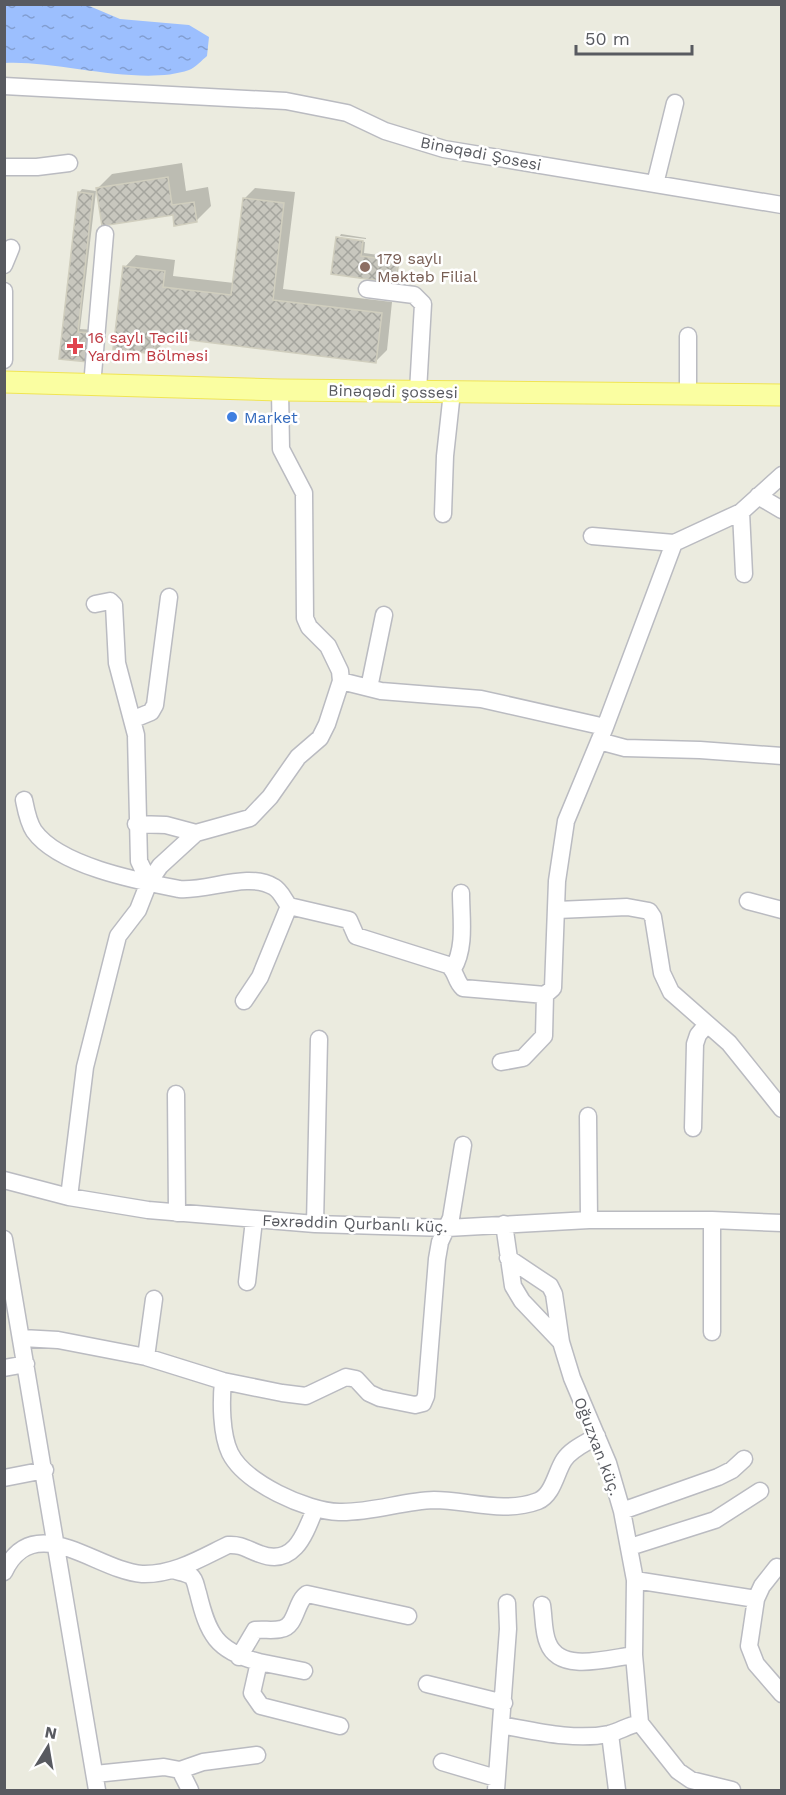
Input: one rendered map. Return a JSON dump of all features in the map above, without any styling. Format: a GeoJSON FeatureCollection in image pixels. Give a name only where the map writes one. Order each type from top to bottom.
{"type":"FeatureCollection","features":[{"type":"Feature","properties":{"kind":"main road","name":"Binəqədi şossesi"},"geometry":{"type":"LineString","coordinates":[[4,382],[280,390],[782,395]]}},
{"type":"Feature","properties":{"kind":"street","name":"Binəqədi Şosesi"},"geometry":{"type":"LineString","coordinates":[[4,86],[286,101],[319,106],[347,113],[402,137],[444,149],[782,205]]}},
{"type":"Feature","properties":{"kind":"street"},"geometry":{"type":"LineString","coordinates":[[655,184],[675,103]]}},
{"type":"Feature","properties":{"kind":"street"},"geometry":{"type":"LineString","coordinates":[[4,167],[69,163]]}},
{"type":"Feature","properties":{"kind":"street"},"geometry":{"type":"LineString","coordinates":[[92,386],[105,234]]}},
{"type":"Feature","properties":{"kind":"street"},"geometry":{"type":"LineString","coordinates":[[4,265],[11,248]]}},
{"type":"Feature","properties":{"kind":"street"},"geometry":{"type":"LineString","coordinates":[[367,289],[414,295],[423,304],[418,391]]}},
{"type":"Feature","properties":{"kind":"street"},"geometry":{"type":"LineString","coordinates":[[4,291],[4,360]]}},
{"type":"Feature","properties":{"kind":"street"},"geometry":{"type":"LineString","coordinates":[[688,336],[688,395]]}},
{"type":"Feature","properties":{"kind":"street"},"geometry":{"type":"LineString","coordinates":[[69,1197],[86,1067],[115,947],[124,926],[144,899],[149,882],[160,866],[196,833],[250,818],[263,804],[289,767],[320,738],[341,681],[336,660],[328,646],[309,627],[305,618],[304,493],[281,449],[280,390]]}},
{"type":"Feature","properties":{"kind":"street"},"geometry":{"type":"LineString","coordinates":[[442,514],[452,392]]}},
{"type":"Feature","properties":{"kind":"street"},"geometry":{"type":"LineString","coordinates":[[592,536],[674,543],[741,512],[782,476]]}},
{"type":"Feature","properties":{"kind":"street"},"geometry":{"type":"LineString","coordinates":[[758,496],[782,510]]}},
{"type":"Feature","properties":{"kind":"street"},"geometry":{"type":"LineString","coordinates":[[741,512],[744,574]]}},
{"type":"Feature","properties":{"kind":"street"},"geometry":{"type":"LineString","coordinates":[[24,800],[34,831],[63,855],[149,882],[194,891],[244,882],[264,883],[279,891],[289,906],[345,918],[352,923],[356,936],[439,962],[453,969],[457,983],[463,988],[545,995],[553,988],[557,881],[566,821],[602,734],[674,543]]}},
{"type":"Feature","properties":{"kind":"street"},"geometry":{"type":"LineString","coordinates":[[134,719],[151,712],[155,705],[169,597]]}},
{"type":"Feature","properties":{"kind":"street"},"geometry":{"type":"LineString","coordinates":[[95,604],[110,602],[114,605],[117,663],[134,719],[139,861],[149,882]]}},
{"type":"Feature","properties":{"kind":"street"},"geometry":{"type":"LineString","coordinates":[[369,688],[384,615]]}},
{"type":"Feature","properties":{"kind":"street"},"geometry":{"type":"LineString","coordinates":[[341,681],[369,688],[481,699],[602,734],[625,748],[700,750],[782,756]]}},
{"type":"Feature","properties":{"kind":"street"},"geometry":{"type":"LineString","coordinates":[[136,824],[166,825],[196,833]]}},
{"type":"Feature","properties":{"kind":"street"},"geometry":{"type":"LineString","coordinates":[[453,969],[460,958],[461,893]]}},
{"type":"Feature","properties":{"kind":"street"},"geometry":{"type":"LineString","coordinates":[[748,901],[782,910]]}},
{"type":"Feature","properties":{"kind":"street"},"geometry":{"type":"LineString","coordinates":[[244,1001],[260,976],[289,906]]}},
{"type":"Feature","properties":{"kind":"street"},"geometry":{"type":"LineString","coordinates":[[556,910],[627,907],[649,911],[653,916],[665,982],[680,1003],[707,1024],[746,1061],[782,1109]]}},
{"type":"Feature","properties":{"kind":"street"},"geometry":{"type":"LineString","coordinates":[[501,1062],[523,1058],[544,1036],[545,995]]}},
{"type":"Feature","properties":{"kind":"street"},"geometry":{"type":"LineString","coordinates":[[693,1128],[695,1044],[698,1035],[707,1024]]}},
{"type":"Feature","properties":{"kind":"street"},"geometry":{"type":"LineString","coordinates":[[315,1224],[319,1039]]}},
{"type":"Feature","properties":{"kind":"street"},"geometry":{"type":"LineString","coordinates":[[176,1094],[177,1213]]}},
{"type":"Feature","properties":{"kind":"street"},"geometry":{"type":"LineString","coordinates":[[588,1116],[589,1220]]}},
{"type":"Feature","properties":{"kind":"street"},"geometry":{"type":"LineString","coordinates":[[22,1338],[58,1340],[146,1357],[224,1381],[306,1396],[346,1377],[356,1379],[369,1393],[380,1398],[415,1405],[423,1403],[426,1396],[437,1259],[453,1208],[462,1145]]}},
{"type":"Feature","properties":{"kind":"street","name":"Fəxrəddin Qurbanlı küç."},"geometry":{"type":"LineString","coordinates":[[5,1184],[69,1197],[177,1213],[315,1224],[447,1228],[589,1220],[712,1220],[782,1223]]}},
{"type":"Feature","properties":{"kind":"street"},"geometry":{"type":"LineString","coordinates":[[247,1282],[254,1220]]}},
{"type":"Feature","properties":{"kind":"street"},"geometry":{"type":"LineString","coordinates":[[712,1220],[712,1332]]}},
{"type":"Feature","properties":{"kind":"street","name":"Oğuzxan küç."},"geometry":{"type":"LineString","coordinates":[[504,1224],[513,1286],[522,1301],[561,1342],[572,1378],[597,1436],[622,1511],[635,1581],[634,1655],[640,1723]]}},
{"type":"Feature","properties":{"kind":"street"},"geometry":{"type":"LineString","coordinates":[[4,1239],[45,1470],[96,1783],[164,1767],[180,1770],[203,1762],[257,1755]]}},
{"type":"Feature","properties":{"kind":"street"},"geometry":{"type":"LineString","coordinates":[[508,1258],[550,1286],[554,1294],[561,1342]]}},
{"type":"Feature","properties":{"kind":"street"},"geometry":{"type":"LineString","coordinates":[[146,1357],[154,1299]]}},
{"type":"Feature","properties":{"kind":"street"},"geometry":{"type":"LineString","coordinates":[[4,1368],[26,1364]]}},
{"type":"Feature","properties":{"kind":"street"},"geometry":{"type":"LineString","coordinates":[[224,1381],[222,1405],[229,1450],[234,1459],[280,1496],[315,1509],[337,1512],[377,1511],[422,1501],[484,1506],[513,1506],[538,1501],[546,1495],[564,1458],[597,1436]]}},
{"type":"Feature","properties":{"kind":"street"},"geometry":{"type":"LineString","coordinates":[[622,1511],[718,1477],[732,1470],[744,1459]]}},
{"type":"Feature","properties":{"kind":"street"},"geometry":{"type":"LineString","coordinates":[[4,1478],[45,1470]]}},
{"type":"Feature","properties":{"kind":"street"},"geometry":{"type":"LineString","coordinates":[[630,1547],[715,1520],[760,1491]]}},
{"type":"Feature","properties":{"kind":"street"},"geometry":{"type":"LineString","coordinates":[[4,1572],[15,1552],[24,1547],[56,1544],[142,1574],[173,1570],[228,1545],[245,1547],[265,1556],[283,1557],[291,1554],[302,1540],[315,1509]]}},
{"type":"Feature","properties":{"kind":"street"},"geometry":{"type":"LineString","coordinates":[[777,1567],[762,1586],[756,1599],[750,1628],[751,1655],[782,1694]]}},
{"type":"Feature","properties":{"kind":"street"},"geometry":{"type":"LineString","coordinates":[[173,1570],[191,1576],[211,1631],[223,1648],[239,1657],[304,1671]]}},
{"type":"Feature","properties":{"kind":"street"},"geometry":{"type":"LineString","coordinates":[[635,1581],[756,1599]]}},
{"type":"Feature","properties":{"kind":"street"},"geometry":{"type":"LineString","coordinates":[[239,1657],[255,1630],[282,1629],[288,1626],[300,1598],[307,1594],[408,1616]]}},
{"type":"Feature","properties":{"kind":"street"},"geometry":{"type":"LineString","coordinates":[[442,1762],[496,1784],[504,1703],[507,1603]]}},
{"type":"Feature","properties":{"kind":"street"},"geometry":{"type":"LineString","coordinates":[[542,1605],[547,1641],[552,1651],[564,1659],[575,1662],[634,1655]]}},
{"type":"Feature","properties":{"kind":"street"},"geometry":{"type":"LineString","coordinates":[[259,1662],[252,1692],[261,1706],[340,1726]]}},
{"type":"Feature","properties":{"kind":"street"},"geometry":{"type":"LineString","coordinates":[[427,1684],[504,1703]]}},
{"type":"Feature","properties":{"kind":"street"},"geometry":{"type":"LineString","coordinates":[[501,1725],[552,1734],[586,1736],[610,1734],[640,1723],[678,1771],[691,1780],[732,1791]]}},
{"type":"Feature","properties":{"kind":"street"},"geometry":{"type":"LineString","coordinates":[[610,1734],[617,1791]]}},
{"type":"Feature","properties":{"kind":"street"},"geometry":{"type":"LineString","coordinates":[[180,1770],[190,1791]]}},
{"type":"Feature","properties":{"kind":"water"},"geometry":{"type":"Polygon","coordinates":[[[5,4],[87,5],[120,19],[189,25],[209,37],[207,56],[189,70],[147,76],[49,65],[5,63],[5,4]]]}},
{"type":"Feature","properties":{"kind":"building"},"geometry":{"type":"Polygon","coordinates":[[[168,177],[172,205],[194,202],[197,222],[174,226],[173,215],[102,226],[96,188],[168,177]]]}},
{"type":"Feature","properties":{"kind":"building"},"geometry":{"type":"Polygon","coordinates":[[[78,192],[93,194],[78,332],[91,333],[88,362],[59,359],[78,192]]]}},
{"type":"Feature","properties":{"kind":"building"},"geometry":{"type":"Polygon","coordinates":[[[243,198],[284,203],[273,300],[382,313],[376,363],[156,336],[154,354],[113,349],[123,266],[165,271],[163,287],[231,295],[243,198]]]}},
{"type":"Feature","properties":{"kind":"building"},"geometry":{"type":"Polygon","coordinates":[[[336,237],[363,241],[361,256],[398,261],[395,283],[331,274],[336,237]]]}},
{"type":"Feature","properties":{"kind":"place","name":"179 saylı Məktəb Filial"},"geometry":{"type":"Point","coordinates":[365,267]}},
{"type":"Feature","properties":{"kind":"place","name":"16 saylı Təcili Yardım Bölməsi"},"geometry":{"type":"Point","coordinates":[75,346]}},
{"type":"Feature","properties":{"kind":"place","name":"Market"},"geometry":{"type":"Point","coordinates":[232,417]}}]}
